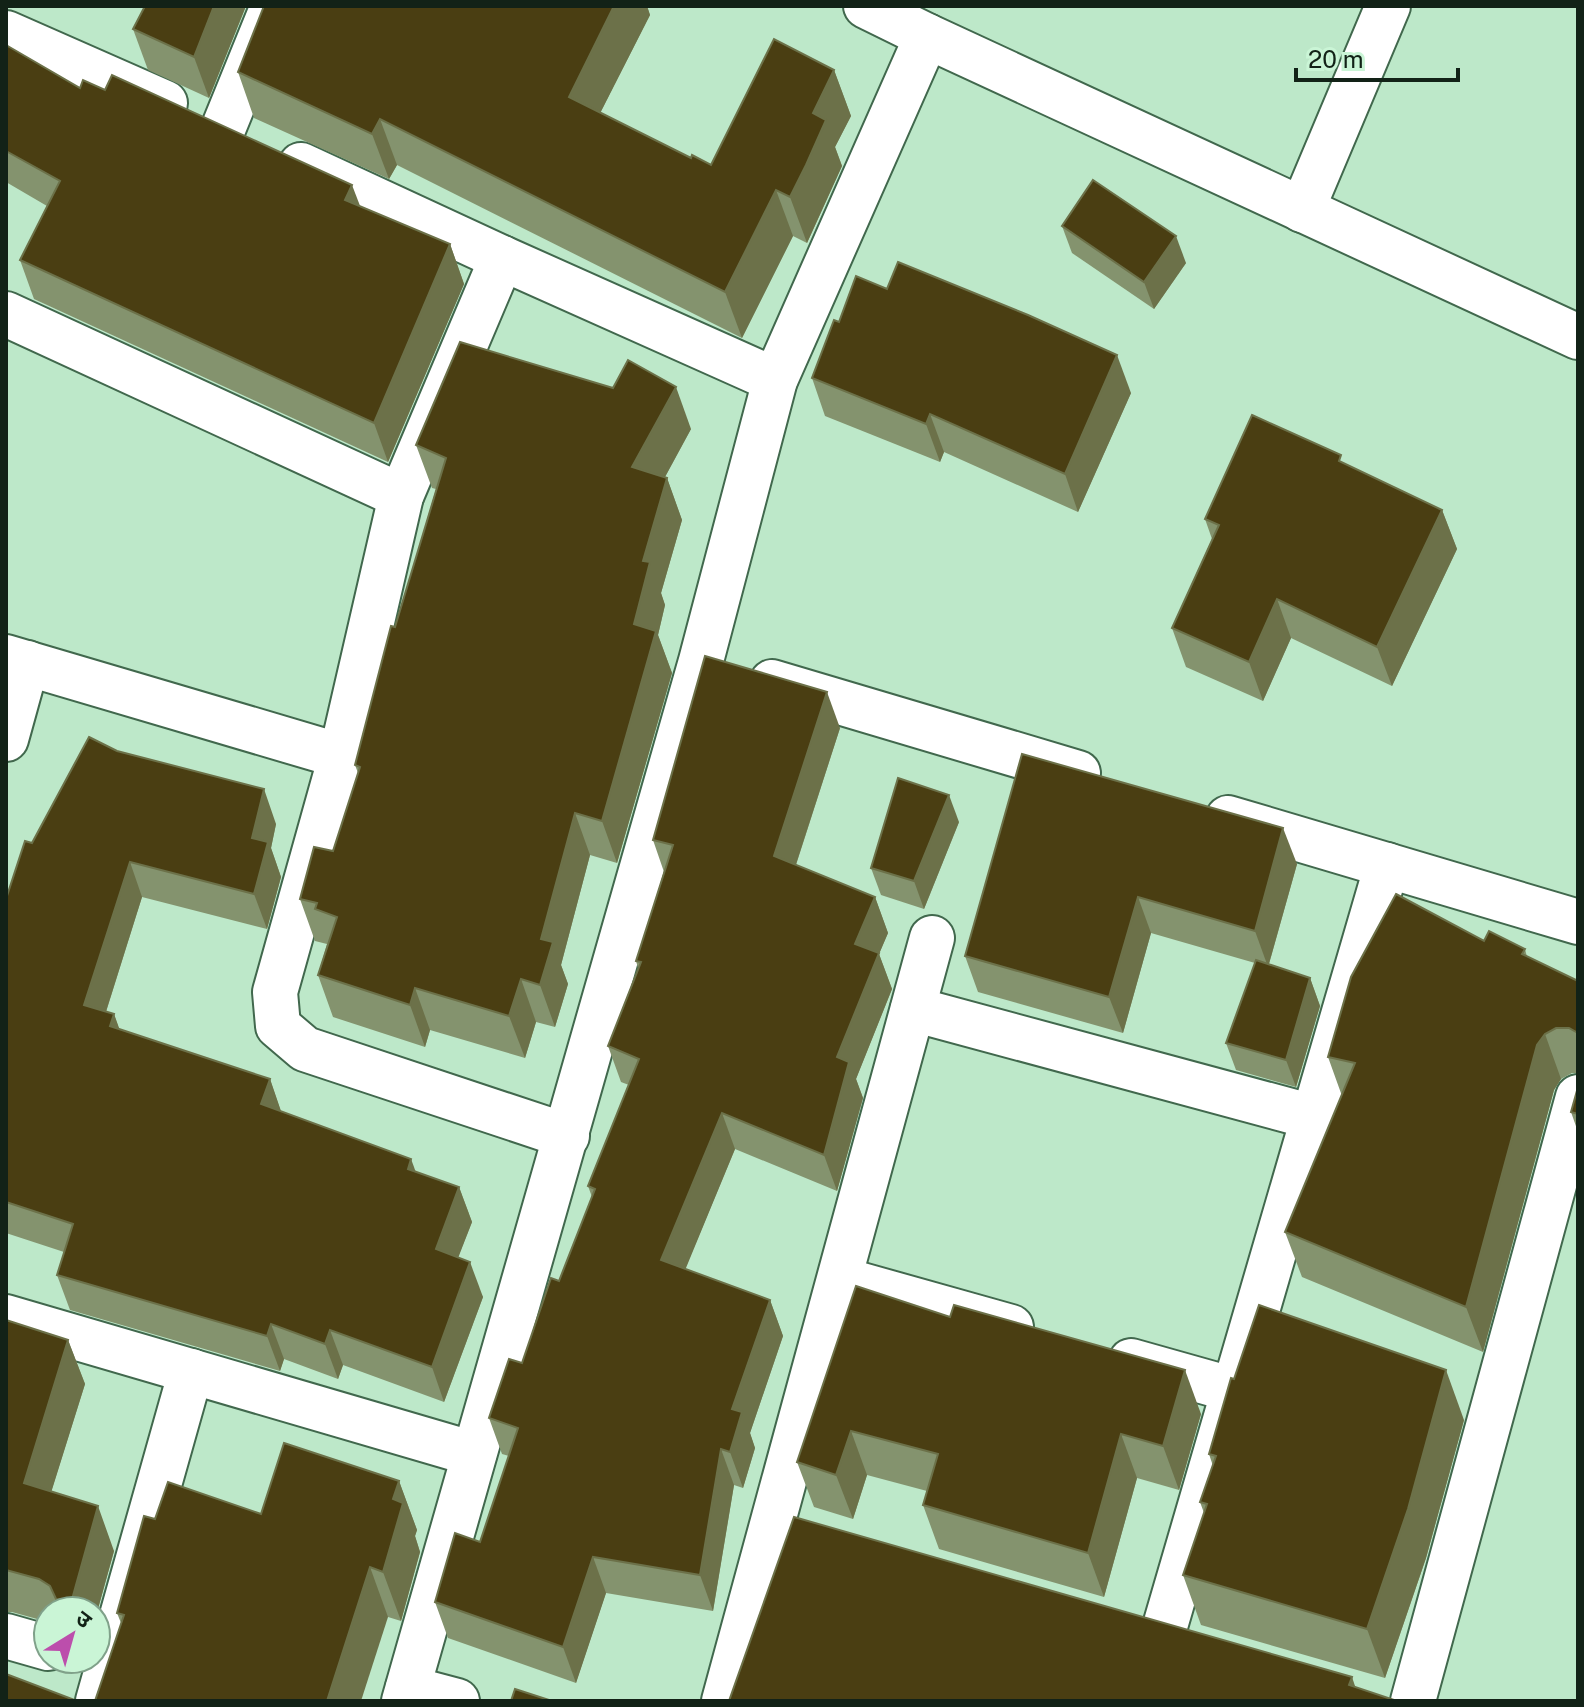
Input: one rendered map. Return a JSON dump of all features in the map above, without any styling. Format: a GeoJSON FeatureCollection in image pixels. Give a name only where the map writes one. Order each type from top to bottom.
{"type":"FeatureCollection","features":[{"type":"Feature","properties":{"kind":"street"},"geometry":{"type":"LineString","coordinates":[[223,129],[273,6]]}},
{"type":"Feature","properties":{"kind":"street"},"geometry":{"type":"LineString","coordinates":[[866,6],[1578,337]]}},
{"type":"Feature","properties":{"kind":"street"},"geometry":{"type":"LineString","coordinates":[[1302,210],[1388,6]]}},
{"type":"Feature","properties":{"kind":"street"},"geometry":{"type":"LineString","coordinates":[[6,33],[775,380]]}},
{"type":"Feature","properties":{"kind":"street"},"geometry":{"type":"LineString","coordinates":[[457,1701],[406,1694],[701,661],[775,380],[927,36]]}},
{"type":"Feature","properties":{"kind":"street"},"geometry":{"type":"LineString","coordinates":[[502,258],[401,496],[341,756],[275,992],[278,1026],[305,1049],[567,1136]]}},
{"type":"Feature","properties":{"kind":"street"},"geometry":{"type":"LineString","coordinates":[[6,314],[401,496]]}},
{"type":"Feature","properties":{"kind":"street"},"geometry":{"type":"LineString","coordinates":[[6,739],[16,660],[341,756]]}},
{"type":"Feature","properties":{"kind":"street"},"geometry":{"type":"LineString","coordinates":[[701,661],[1113,783]]}},
{"type":"Feature","properties":{"kind":"street"},"geometry":{"type":"LineString","coordinates":[[1189,806],[1578,922]]}},
{"type":"Feature","properties":{"kind":"street"},"geometry":{"type":"LineString","coordinates":[[1116,1627],[1176,1644],[1234,1390],[1387,865]]}},
{"type":"Feature","properties":{"kind":"street"},"geometry":{"type":"LineString","coordinates":[[724,1701],[932,938]]}},
{"type":"Feature","properties":{"kind":"street"},"geometry":{"type":"LineString","coordinates":[[913,1009],[1313,1117]]}},
{"type":"Feature","properties":{"kind":"street"},"geometry":{"type":"LineString","coordinates":[[1413,1701],[1564,1201],[1578,1097]]}},
{"type":"Feature","properties":{"kind":"street"},"geometry":{"type":"LineString","coordinates":[[840,1279],[1052,1338]]}},
{"type":"Feature","properties":{"kind":"street"},"geometry":{"type":"LineString","coordinates":[[6,1317],[474,1454]]}},
{"type":"Feature","properties":{"kind":"street"},"geometry":{"type":"LineString","coordinates":[[1098,1351],[1234,1390]]}},
{"type":"Feature","properties":{"kind":"street"},"geometry":{"type":"LineString","coordinates":[[112,1626],[191,1371]]}},
{"type":"Feature","properties":{"kind":"street"},"geometry":{"type":"LineString","coordinates":[[771,1527],[816,1540]]}},
{"type":"Feature","properties":{"kind":"street"},"geometry":{"type":"LineString","coordinates":[[6,1636],[32,1643]]}},
{"type":"Feature","properties":{"kind":"building"},"geometry":{"type":"Polygon","coordinates":[[[145,6],[214,6],[194,57],[133,29],[145,6]]]}},
{"type":"Feature","properties":{"kind":"building"},"geometry":{"type":"Polygon","coordinates":[[[264,6],[614,6],[569,97],[711,165],[774,39],[834,70],[813,113],[826,120],[806,165],[790,197],[776,190],[725,292],[380,119],[372,134],[238,72],[264,6]]]}},
{"type":"Feature","properties":{"kind":"building"},"geometry":{"type":"Polygon","coordinates":[[[6,45],[80,88],[83,80],[105,90],[112,75],[352,185],[345,200],[450,244],[374,423],[20,260],[60,181],[6,151],[6,45]]]}},
{"type":"Feature","properties":{"kind":"building"},"geometry":{"type":"Polygon","coordinates":[[[1093,180],[1176,236],[1144,282],[1062,226],[1093,180]]]}},
{"type":"Feature","properties":{"kind":"building"},"geometry":{"type":"Polygon","coordinates":[[[898,262],[1117,355],[1065,474],[930,414],[926,424],[812,378],[834,320],[839,322],[856,276],[887,289],[898,262]]]}},
{"type":"Feature","properties":{"kind":"building"},"geometry":{"type":"Polygon","coordinates":[[[460,342],[613,388],[628,360],[676,387],[632,467],[667,478],[643,561],[650,562],[634,624],[656,631],[602,821],[575,813],[541,939],[553,942],[540,985],[521,979],[509,1016],[415,988],[410,1005],[318,975],[337,917],[315,909],[317,903],[300,899],[314,847],[333,851],[360,767],[355,765],[391,626],[395,627],[446,458],[416,445],[460,342]]]}},
{"type":"Feature","properties":{"kind":"building"},"geometry":{"type":"Polygon","coordinates":[[[1252,415],[1341,455],[1339,461],[1442,510],[1377,647],[1277,599],[1249,662],[1172,628],[1219,525],[1205,519],[1252,415]]]}},
{"type":"Feature","properties":{"kind":"building"},"geometry":{"type":"Polygon","coordinates":[[[705,656],[827,692],[774,856],[875,897],[855,944],[879,953],[837,1057],[849,1062],[824,1155],[722,1113],[661,1260],[770,1300],[732,1409],[742,1412],[730,1452],[721,1449],[700,1575],[593,1557],[563,1647],[435,1602],[455,1533],[480,1542],[518,1428],[489,1418],[509,1359],[522,1363],[551,1278],[559,1281],[595,1189],[588,1186],[639,1059],[608,1046],[641,962],[636,961],[673,845],[653,840],[705,656]]]}},
{"type":"Feature","properties":{"kind":"building"},"geometry":{"type":"Polygon","coordinates":[[[89,737],[117,751],[264,789],[252,838],[268,842],[254,894],[130,862],[84,1005],[114,1014],[110,1026],[270,1079],[261,1104],[411,1159],[408,1169],[459,1187],[436,1249],[470,1262],[432,1367],[330,1330],[325,1344],[271,1324],[267,1336],[57,1275],[73,1224],[6,1202],[6,899],[25,841],[32,843],[89,737]]]}},
{"type":"Feature","properties":{"kind":"building"},"geometry":{"type":"Polygon","coordinates":[[[1022,754],[1283,828],[1255,931],[1138,897],[1109,997],[965,956],[1022,754]]]}},
{"type":"Feature","properties":{"kind":"building"},"geometry":{"type":"Polygon","coordinates":[[[898,778],[949,795],[914,881],[871,868],[898,778]]]}},
{"type":"Feature","properties":{"kind":"building"},"geometry":{"type":"Polygon","coordinates":[[[1396,894],[1484,941],[1489,931],[1525,949],[1522,954],[1578,981],[1578,1033],[1569,1028],[1556,1028],[1545,1034],[1537,1045],[1466,1307],[1285,1232],[1355,1063],[1328,1057],[1351,977],[1396,894]]]}},
{"type":"Feature","properties":{"kind":"building"},"geometry":{"type":"Polygon","coordinates":[[[1256,960],[1310,978],[1286,1060],[1226,1043],[1256,960]]]}},
{"type":"Feature","properties":{"kind":"building"},"geometry":{"type":"Polygon","coordinates":[[[1578,1087],[1578,1114],[1571,1112],[1578,1087]]]}},
{"type":"Feature","properties":{"kind":"building"},"geometry":{"type":"Polygon","coordinates":[[[856,1286],[950,1317],[954,1305],[1185,1370],[1163,1446],[1121,1434],[1088,1553],[923,1505],[938,1454],[851,1431],[836,1475],[797,1462],[856,1286]]]}},
{"type":"Feature","properties":{"kind":"building"},"geometry":{"type":"Polygon","coordinates":[[[1259,1305],[1446,1370],[1408,1509],[1367,1629],[1183,1575],[1207,1504],[1200,1502],[1216,1456],[1209,1454],[1231,1378],[1234,1379],[1259,1305]]]}},
{"type":"Feature","properties":{"kind":"building"},"geometry":{"type":"Polygon","coordinates":[[[6,1320],[68,1340],[24,1483],[98,1506],[73,1595],[54,1595],[50,1586],[39,1579],[6,1570],[6,1320]]]}},
{"type":"Feature","properties":{"kind":"building"},"geometry":{"type":"Polygon","coordinates":[[[284,1443],[399,1481],[393,1499],[403,1503],[383,1572],[370,1567],[327,1701],[95,1701],[104,1675],[112,1675],[112,1651],[124,1615],[117,1613],[144,1516],[155,1519],[168,1482],[261,1514],[284,1443]]]}},
{"type":"Feature","properties":{"kind":"building"},"geometry":{"type":"Polygon","coordinates":[[[794,1517],[1352,1677],[1349,1685],[1397,1701],[729,1701],[794,1517]]]}},
{"type":"Feature","properties":{"kind":"building"},"geometry":{"type":"Polygon","coordinates":[[[6,1674],[77,1701],[6,1701],[6,1674]]]}},
{"type":"Feature","properties":{"kind":"building"},"geometry":{"type":"Polygon","coordinates":[[[515,1689],[552,1701],[511,1701],[515,1689]]]}}]}
